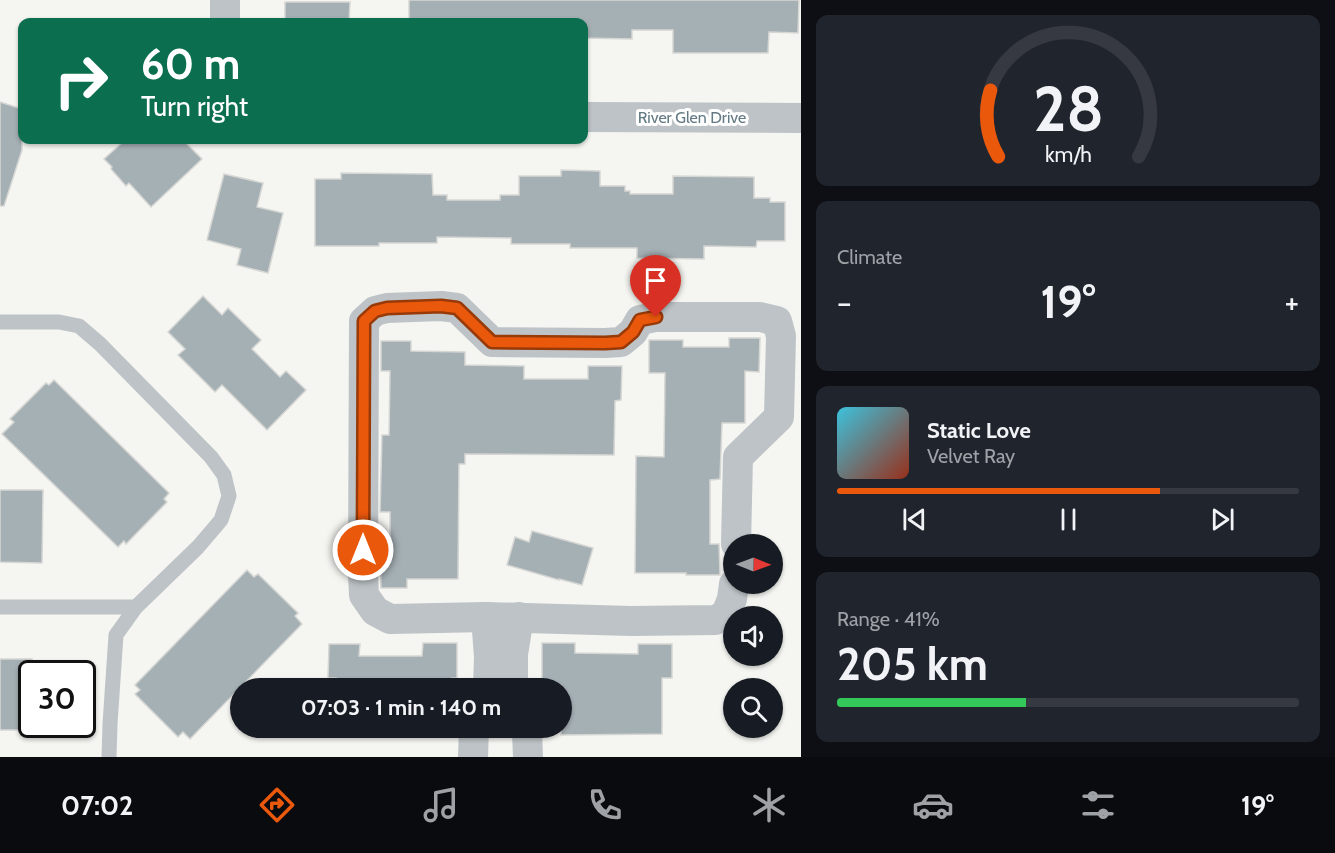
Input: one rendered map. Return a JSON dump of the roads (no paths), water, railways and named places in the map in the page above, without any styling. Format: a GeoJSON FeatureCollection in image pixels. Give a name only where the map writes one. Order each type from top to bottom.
{"type":"FeatureCollection","features":[{"type":"Feature","properties":{"kind":"street"},"geometry":{"type":"LineString","coordinates":[[225,0],[225,18]]}},
{"type":"Feature","properties":{"kind":"street","name":"River Glen Drive"},"geometry":{"type":"LineString","coordinates":[[588,117],[801,118]]}},
{"type":"Feature","properties":{"kind":"street"},"geometry":{"type":"LineString","coordinates":[[733,594],[726,614],[716,620],[390,618],[375,611],[364,595],[363,574],[364,321],[375,311],[387,308],[441,306],[457,308],[492,342],[516,343],[621,342],[633,332],[640,320],[656,317],[760,317],[777,321],[780,336],[779,417],[738,458],[736,534]]}},
{"type":"Feature","properties":{"kind":"street"},"geometry":{"type":"LineString","coordinates":[[486,617],[489,678]]}},
{"type":"Feature","properties":{"kind":"street"},"geometry":{"type":"LineString","coordinates":[[513,678],[513,654],[519,617]]}},
{"type":"Feature","properties":{"kind":"street"},"geometry":{"type":"LineString","coordinates":[[473,757],[474,738]]}},
{"type":"Feature","properties":{"kind":"street"},"geometry":{"type":"LineString","coordinates":[[527,738],[528,757]]}},
{"type":"Feature","properties":{"kind":"lane"},"geometry":{"type":"LineString","coordinates":[[0,322],[59,322],[79,326],[100,344],[211,457],[224,475],[229,496],[221,520],[198,547],[136,607],[116,635],[109,757]]}},
{"type":"Feature","properties":{"kind":"lane"},"geometry":{"type":"LineString","coordinates":[[0,607],[136,607]]}}]}
